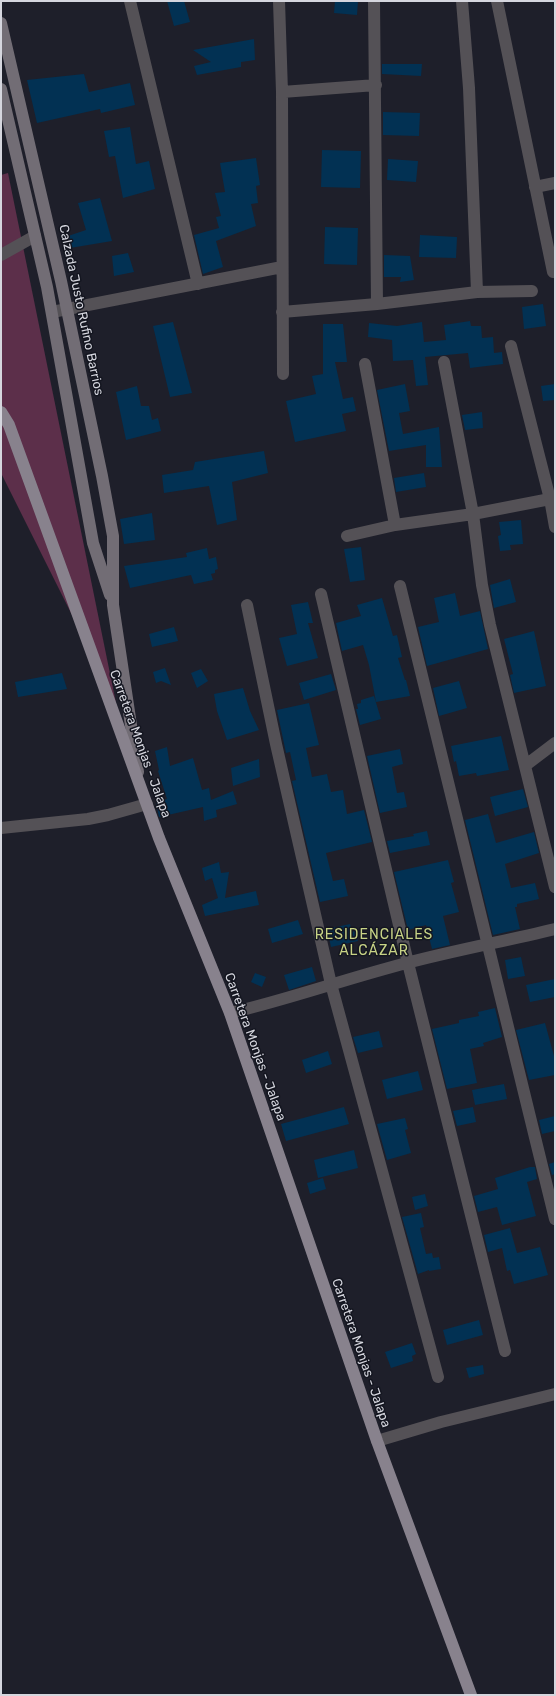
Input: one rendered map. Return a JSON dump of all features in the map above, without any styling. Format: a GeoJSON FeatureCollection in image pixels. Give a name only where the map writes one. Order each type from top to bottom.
{"type":"FeatureCollection","features":[{"type":"Feature","properties":{"kind":"main road","name":"Carretera Monjas - Jalapa"},"geometry":{"type":"LineString","coordinates":[[1,412],[9,425],[159,838],[230,1013],[377,1441],[471,1695]]}},
{"type":"Feature","properties":{"kind":"street"},"geometry":{"type":"LineString","coordinates":[[130,1],[198,284]]}},
{"type":"Feature","properties":{"kind":"street"},"geometry":{"type":"LineString","coordinates":[[279,1],[282,92],[283,374]]}},
{"type":"Feature","properties":{"kind":"street"},"geometry":{"type":"LineString","coordinates":[[374,1],[376,85],[376,304]]}},
{"type":"Feature","properties":{"kind":"street"},"geometry":{"type":"LineString","coordinates":[[462,1],[470,88],[477,292]]}},
{"type":"Feature","properties":{"kind":"street"},"geometry":{"type":"LineString","coordinates":[[497,1],[553,272]]}},
{"type":"Feature","properties":{"kind":"street","name":"Calzada Justo Rufino Barrios"},"geometry":{"type":"LineString","coordinates":[[1,23],[67,308],[113,536],[113,605],[139,781]]}},
{"type":"Feature","properties":{"kind":"street"},"geometry":{"type":"LineString","coordinates":[[282,92],[376,85]]}},
{"type":"Feature","properties":{"kind":"street","name":"Calzada Justo Rufino Barrios"},"geometry":{"type":"LineString","coordinates":[[1,89],[47,287],[93,543],[113,605]]}},
{"type":"Feature","properties":{"kind":"street"},"geometry":{"type":"LineString","coordinates":[[535,187],[555,183]]}},
{"type":"Feature","properties":{"kind":"street"},"geometry":{"type":"LineString","coordinates":[[1,255],[35,236]]}},
{"type":"Feature","properties":{"kind":"street"},"geometry":{"type":"LineString","coordinates":[[52,312],[282,267]]}},
{"type":"Feature","properties":{"kind":"street"},"geometry":{"type":"LineString","coordinates":[[282,312],[376,304],[477,292],[532,291]]}},
{"type":"Feature","properties":{"kind":"street"},"geometry":{"type":"LineString","coordinates":[[511,346],[550,499],[555,527]]}},
{"type":"Feature","properties":{"kind":"street"},"geometry":{"type":"LineString","coordinates":[[444,362],[473,514],[483,592],[555,887]]}},
{"type":"Feature","properties":{"kind":"street"},"geometry":{"type":"LineString","coordinates":[[365,364],[395,525]]}},
{"type":"Feature","properties":{"kind":"street"},"geometry":{"type":"LineString","coordinates":[[347,536],[395,525],[473,514],[550,499]]}},
{"type":"Feature","properties":{"kind":"street"},"geometry":{"type":"LineString","coordinates":[[400,586],[555,1219]]}},
{"type":"Feature","properties":{"kind":"street"},"geometry":{"type":"LineString","coordinates":[[320,594],[408,963],[505,1351]]}},
{"type":"Feature","properties":{"kind":"street"},"geometry":{"type":"LineString","coordinates":[[247,605],[276,744],[331,984],[438,1377]]}},
{"type":"Feature","properties":{"kind":"street"},"geometry":{"type":"LineString","coordinates":[[526,765],[555,743]]}},
{"type":"Feature","properties":{"kind":"street"},"geometry":{"type":"LineString","coordinates":[[1,828],[88,819],[147,804]]}},
{"type":"Feature","properties":{"kind":"street"},"geometry":{"type":"LineString","coordinates":[[230,1013],[272,1003],[331,984],[408,963],[555,929]]}},
{"type":"Feature","properties":{"kind":"street"},"geometry":{"type":"LineString","coordinates":[[377,1441],[441,1422],[555,1394]]}},
{"type":"Feature","properties":{"kind":"shaded area"},"geometry":{"type":"Polygon","coordinates":[[[8,173],[116,703],[1,473],[1,175],[8,173]]]}},
{"type":"Feature","properties":{"kind":"building"},"geometry":{"type":"Polygon","coordinates":[[[167,1],[184,1],[190,22],[174,26],[167,1]]]}},
{"type":"Feature","properties":{"kind":"building"},"geometry":{"type":"Polygon","coordinates":[[[335,1],[358,1],[357,15],[334,13],[335,1]]]}},
{"type":"Feature","properties":{"kind":"building"},"geometry":{"type":"Polygon","coordinates":[[[254,39],[255,60],[241,62],[241,67],[197,75],[194,66],[211,62],[193,50],[254,39]]]}},
{"type":"Feature","properties":{"kind":"building"},"geometry":{"type":"Polygon","coordinates":[[[382,64],[422,64],[421,76],[382,74],[382,64]]]}},
{"type":"Feature","properties":{"kind":"building"},"geometry":{"type":"Polygon","coordinates":[[[84,74],[89,92],[130,83],[135,105],[101,113],[100,109],[37,123],[27,80],[84,74]]]}},
{"type":"Feature","properties":{"kind":"building"},"geometry":{"type":"Polygon","coordinates":[[[383,112],[420,113],[419,136],[383,135],[383,112]]]}},
{"type":"Feature","properties":{"kind":"building"},"geometry":{"type":"Polygon","coordinates":[[[130,127],[136,164],[149,161],[155,189],[123,198],[115,156],[109,157],[104,131],[130,127]]]}},
{"type":"Feature","properties":{"kind":"building"},"geometry":{"type":"Polygon","coordinates":[[[322,150],[361,151],[360,188],[321,187],[322,150]]]}},
{"type":"Feature","properties":{"kind":"building"},"geometry":{"type":"Polygon","coordinates":[[[256,158],[260,185],[256,186],[258,203],[251,204],[256,226],[216,241],[223,267],[203,274],[194,235],[219,228],[216,217],[221,216],[215,193],[225,192],[220,163],[256,158]]]}},
{"type":"Feature","properties":{"kind":"building"},"geometry":{"type":"Polygon","coordinates":[[[388,159],[418,161],[416,182],[387,180],[388,159]]]}},
{"type":"Feature","properties":{"kind":"building"},"geometry":{"type":"Polygon","coordinates":[[[100,198],[112,241],[70,248],[68,236],[86,230],[78,203],[100,198]]]}},
{"type":"Feature","properties":{"kind":"building"},"geometry":{"type":"Polygon","coordinates":[[[325,227],[358,228],[357,265],[324,264],[325,227]]]}},
{"type":"Feature","properties":{"kind":"building"},"geometry":{"type":"Polygon","coordinates":[[[420,235],[457,237],[456,258],[419,257],[420,235]]]}},
{"type":"Feature","properties":{"kind":"building"},"geometry":{"type":"Polygon","coordinates":[[[128,253],[134,272],[114,276],[112,256],[128,253]]]}},
{"type":"Feature","properties":{"kind":"building"},"geometry":{"type":"Polygon","coordinates":[[[384,255],[410,256],[414,280],[400,282],[401,277],[384,277],[384,255]]]}},
{"type":"Feature","properties":{"kind":"building"},"geometry":{"type":"Polygon","coordinates":[[[543,304],[546,326],[524,329],[522,307],[543,304]]]}},
{"type":"Feature","properties":{"kind":"building"},"geometry":{"type":"Polygon","coordinates":[[[470,321],[471,326],[481,326],[482,338],[493,337],[494,353],[502,352],[503,364],[470,368],[468,353],[425,357],[428,385],[416,386],[413,360],[393,361],[392,340],[368,337],[369,323],[397,326],[422,322],[424,342],[446,340],[444,325],[470,321]]]}},
{"type":"Feature","properties":{"kind":"building"},"geometry":{"type":"Polygon","coordinates":[[[173,322],[192,393],[170,397],[153,326],[173,322]]]}},
{"type":"Feature","properties":{"kind":"building"},"geometry":{"type":"Polygon","coordinates":[[[323,324],[343,324],[347,362],[335,362],[343,399],[353,397],[356,411],[342,414],[346,431],[295,442],[286,401],[316,394],[312,376],[323,374],[323,324]]]}},
{"type":"Feature","properties":{"kind":"building"},"geometry":{"type":"Polygon","coordinates":[[[405,384],[410,411],[399,413],[403,434],[439,427],[442,467],[426,467],[426,445],[389,451],[377,390],[405,384]]]}},
{"type":"Feature","properties":{"kind":"building"},"geometry":{"type":"Polygon","coordinates":[[[555,384],[555,400],[543,401],[541,386],[555,384]]]}},
{"type":"Feature","properties":{"kind":"building"},"geometry":{"type":"Polygon","coordinates":[[[137,386],[141,406],[149,406],[152,420],[158,418],[161,431],[126,440],[116,392],[137,386]]]}},
{"type":"Feature","properties":{"kind":"building"},"geometry":{"type":"Polygon","coordinates":[[[482,412],[483,428],[465,430],[462,415],[482,412]]]}},
{"type":"Feature","properties":{"kind":"building"},"geometry":{"type":"Polygon","coordinates":[[[264,451],[268,473],[232,482],[237,520],[217,525],[209,486],[164,493],[162,475],[193,470],[195,462],[264,451]]]}},
{"type":"Feature","properties":{"kind":"building"},"geometry":{"type":"Polygon","coordinates":[[[424,473],[426,487],[396,492],[394,478],[424,473]]]}},
{"type":"Feature","properties":{"kind":"building"},"geometry":{"type":"Polygon","coordinates":[[[152,513],[155,540],[124,544],[120,519],[152,513]]]}},
{"type":"Feature","properties":{"kind":"building"},"geometry":{"type":"Polygon","coordinates":[[[521,520],[523,544],[510,545],[511,550],[500,551],[498,536],[501,535],[499,522],[521,520]]]}},
{"type":"Feature","properties":{"kind":"building"},"geometry":{"type":"Polygon","coordinates":[[[361,547],[365,580],[350,582],[344,549],[361,547]]]}},
{"type":"Feature","properties":{"kind":"building"},"geometry":{"type":"Polygon","coordinates":[[[207,548],[209,559],[216,557],[218,569],[215,570],[215,573],[211,574],[213,580],[194,584],[191,575],[130,588],[124,566],[187,557],[186,553],[207,548]]]}},
{"type":"Feature","properties":{"kind":"building"},"geometry":{"type":"Polygon","coordinates":[[[510,579],[516,602],[494,608],[490,585],[510,579]]]}},
{"type":"Feature","properties":{"kind":"building"},"geometry":{"type":"Polygon","coordinates":[[[455,593],[460,616],[480,611],[488,649],[427,666],[418,627],[439,622],[434,598],[455,593]]]}},
{"type":"Feature","properties":{"kind":"building"},"geometry":{"type":"Polygon","coordinates":[[[382,598],[393,636],[397,635],[402,657],[398,658],[410,696],[376,702],[369,665],[363,645],[342,651],[336,623],[361,616],[357,605],[382,598]]]}},
{"type":"Feature","properties":{"kind":"building"},"geometry":{"type":"Polygon","coordinates":[[[308,602],[313,623],[308,623],[318,658],[287,666],[279,638],[297,634],[291,605],[308,602]]]}},
{"type":"Feature","properties":{"kind":"building"},"geometry":{"type":"Polygon","coordinates":[[[174,627],[178,641],[152,647],[149,634],[174,627]]]}},
{"type":"Feature","properties":{"kind":"building"},"geometry":{"type":"Polygon","coordinates":[[[534,631],[546,686],[514,693],[510,675],[513,674],[504,639],[534,631]]]}},
{"type":"Feature","properties":{"kind":"building"},"geometry":{"type":"Polygon","coordinates":[[[165,668],[171,685],[161,681],[156,683],[153,672],[165,668]]]}},
{"type":"Feature","properties":{"kind":"building"},"geometry":{"type":"Polygon","coordinates":[[[201,669],[208,681],[197,688],[191,673],[201,669]]]}},
{"type":"Feature","properties":{"kind":"building"},"geometry":{"type":"Polygon","coordinates":[[[62,673],[67,689],[18,697],[15,682],[62,673]]]}},
{"type":"Feature","properties":{"kind":"building"},"geometry":{"type":"Polygon","coordinates":[[[331,674],[336,690],[304,700],[299,683],[331,674]]]}},
{"type":"Feature","properties":{"kind":"building"},"geometry":{"type":"Polygon","coordinates":[[[459,681],[467,708],[439,716],[433,688],[459,681]]]}},
{"type":"Feature","properties":{"kind":"building"},"geometry":{"type":"Polygon","coordinates":[[[243,688],[250,711],[259,730],[227,740],[217,711],[214,694],[243,688]]]}},
{"type":"Feature","properties":{"kind":"building"},"geometry":{"type":"Polygon","coordinates":[[[374,696],[381,719],[360,725],[356,709],[358,709],[357,704],[361,703],[361,700],[374,696]]]}},
{"type":"Feature","properties":{"kind":"building"},"geometry":{"type":"Polygon","coordinates":[[[309,703],[319,745],[306,748],[312,777],[327,774],[331,792],[343,790],[347,814],[364,810],[372,842],[326,853],[333,881],[344,879],[348,896],[320,902],[292,781],[296,780],[290,752],[286,753],[277,710],[309,703]]]}},
{"type":"Feature","properties":{"kind":"building"},"geometry":{"type":"Polygon","coordinates":[[[501,736],[509,770],[477,776],[476,773],[459,776],[456,761],[454,762],[451,746],[501,736]]]}},
{"type":"Feature","properties":{"kind":"building"},"geometry":{"type":"Polygon","coordinates":[[[167,747],[170,766],[193,758],[202,790],[209,788],[211,800],[233,791],[237,804],[216,810],[217,817],[204,821],[203,807],[159,817],[156,802],[167,799],[158,771],[155,751],[167,747]]]}},
{"type":"Feature","properties":{"kind":"building"},"geometry":{"type":"Polygon","coordinates":[[[400,749],[403,764],[392,767],[397,793],[404,792],[407,807],[380,813],[367,756],[400,749]]]}},
{"type":"Feature","properties":{"kind":"building"},"geometry":{"type":"Polygon","coordinates":[[[259,759],[260,777],[233,786],[231,768],[259,759]]]}},
{"type":"Feature","properties":{"kind":"building"},"geometry":{"type":"Polygon","coordinates":[[[523,789],[528,807],[495,816],[490,797],[523,789]]]}},
{"type":"Feature","properties":{"kind":"building"},"geometry":{"type":"Polygon","coordinates":[[[488,814],[496,843],[534,832],[539,853],[505,864],[511,888],[535,883],[539,899],[517,904],[517,907],[515,907],[520,929],[493,935],[465,820],[488,814]]]}},
{"type":"Feature","properties":{"kind":"building"},"geometry":{"type":"Polygon","coordinates":[[[427,831],[430,845],[390,853],[387,841],[414,836],[413,834],[427,831]]]}},
{"type":"Feature","properties":{"kind":"building"},"geometry":{"type":"Polygon","coordinates":[[[448,860],[454,882],[451,883],[459,912],[443,916],[450,945],[432,949],[426,925],[408,930],[394,872],[448,860]]]}},
{"type":"Feature","properties":{"kind":"building"},"geometry":{"type":"Polygon","coordinates":[[[219,862],[221,873],[229,872],[225,898],[256,891],[259,905],[205,916],[202,905],[218,898],[212,878],[205,881],[202,868],[219,862]]]}},
{"type":"Feature","properties":{"kind":"building"},"geometry":{"type":"Polygon","coordinates":[[[298,920],[303,934],[272,943],[268,929],[298,920]]]}},
{"type":"Feature","properties":{"kind":"building"},"geometry":{"type":"Polygon","coordinates":[[[350,924],[352,932],[355,931],[358,941],[331,947],[327,929],[350,924]]]}},
{"type":"Feature","properties":{"kind":"building"},"geometry":{"type":"Polygon","coordinates":[[[521,957],[525,976],[508,979],[505,960],[521,957]]]}},
{"type":"Feature","properties":{"kind":"building"},"geometry":{"type":"Polygon","coordinates":[[[312,967],[316,981],[289,990],[284,975],[312,967]]]}},
{"type":"Feature","properties":{"kind":"building"},"geometry":{"type":"Polygon","coordinates":[[[255,973],[266,977],[262,987],[251,982],[255,973]]]}},
{"type":"Feature","properties":{"kind":"building"},"geometry":{"type":"Polygon","coordinates":[[[555,979],[555,997],[530,1002],[526,985],[555,979]]]}},
{"type":"Feature","properties":{"kind":"building"},"geometry":{"type":"Polygon","coordinates":[[[495,1008],[502,1037],[483,1043],[484,1046],[470,1049],[477,1083],[447,1089],[432,1029],[459,1023],[459,1020],[479,1016],[478,1012],[495,1008]]]}},
{"type":"Feature","properties":{"kind":"building"},"geometry":{"type":"Polygon","coordinates":[[[545,1023],[555,1056],[555,1075],[529,1080],[516,1030],[545,1023]]]}},
{"type":"Feature","properties":{"kind":"building"},"geometry":{"type":"Polygon","coordinates":[[[379,1031],[383,1047],[358,1053],[353,1037],[379,1031]]]}},
{"type":"Feature","properties":{"kind":"building"},"geometry":{"type":"Polygon","coordinates":[[[328,1051],[332,1064],[306,1073],[302,1060],[328,1051]]]}},
{"type":"Feature","properties":{"kind":"building"},"geometry":{"type":"Polygon","coordinates":[[[418,1071],[423,1090],[387,1099],[382,1080],[418,1071]]]}},
{"type":"Feature","properties":{"kind":"building"},"geometry":{"type":"Polygon","coordinates":[[[504,1084],[507,1099],[475,1105],[472,1090],[504,1084]]]}},
{"type":"Feature","properties":{"kind":"building"},"geometry":{"type":"Polygon","coordinates":[[[344,1107],[349,1124],[286,1141],[281,1124],[344,1107]]]}},
{"type":"Feature","properties":{"kind":"building"},"geometry":{"type":"Polygon","coordinates":[[[473,1107],[476,1122],[457,1126],[453,1111],[473,1107]]]}},
{"type":"Feature","properties":{"kind":"building"},"geometry":{"type":"Polygon","coordinates":[[[555,1116],[555,1131],[542,1134],[539,1120],[555,1116]]]}},
{"type":"Feature","properties":{"kind":"building"},"geometry":{"type":"Polygon","coordinates":[[[405,1118],[408,1129],[405,1130],[411,1153],[387,1160],[377,1124],[405,1118]]]}},
{"type":"Feature","properties":{"kind":"building"},"geometry":{"type":"Polygon","coordinates":[[[354,1150],[358,1168],[318,1178],[314,1160],[354,1150]]]}},
{"type":"Feature","properties":{"kind":"building"},"geometry":{"type":"Polygon","coordinates":[[[555,1162],[555,1174],[552,1175],[549,1164],[555,1162]]]}},
{"type":"Feature","properties":{"kind":"building"},"geometry":{"type":"Polygon","coordinates":[[[530,1167],[535,1167],[537,1179],[527,1182],[536,1216],[502,1225],[497,1207],[478,1212],[474,1196],[498,1189],[495,1178],[530,1167]]]}},
{"type":"Feature","properties":{"kind":"building"},"geometry":{"type":"Polygon","coordinates":[[[323,1178],[326,1189],[310,1194],[307,1183],[323,1178]]]}},
{"type":"Feature","properties":{"kind":"building"},"geometry":{"type":"Polygon","coordinates":[[[425,1194],[428,1206],[415,1210],[412,1197],[425,1194]]]}},
{"type":"Feature","properties":{"kind":"building"},"geometry":{"type":"Polygon","coordinates":[[[421,1213],[424,1227],[420,1228],[426,1254],[432,1253],[433,1258],[439,1257],[441,1269],[429,1270],[418,1274],[402,1217],[421,1213]]]}},
{"type":"Feature","properties":{"kind":"building"},"geometry":{"type":"Polygon","coordinates":[[[510,1228],[517,1253],[540,1247],[548,1275],[514,1284],[510,1270],[507,1271],[502,1248],[488,1252],[484,1235],[510,1228]]]}},
{"type":"Feature","properties":{"kind":"building"},"geometry":{"type":"Polygon","coordinates":[[[479,1320],[483,1335],[447,1345],[443,1330],[479,1320]]]}},
{"type":"Feature","properties":{"kind":"building"},"geometry":{"type":"Polygon","coordinates":[[[412,1343],[416,1354],[412,1356],[413,1361],[391,1368],[385,1352],[412,1343]]]}},
{"type":"Feature","properties":{"kind":"building"},"geometry":{"type":"Polygon","coordinates":[[[483,1365],[484,1374],[469,1378],[466,1368],[483,1365]]]}},
{"type":"Feature","properties":{"kind":"district","name":"RESIDENCIALES ALCÁZAR"},"geometry":{"type":"Point","coordinates":[374,944]}}]}
